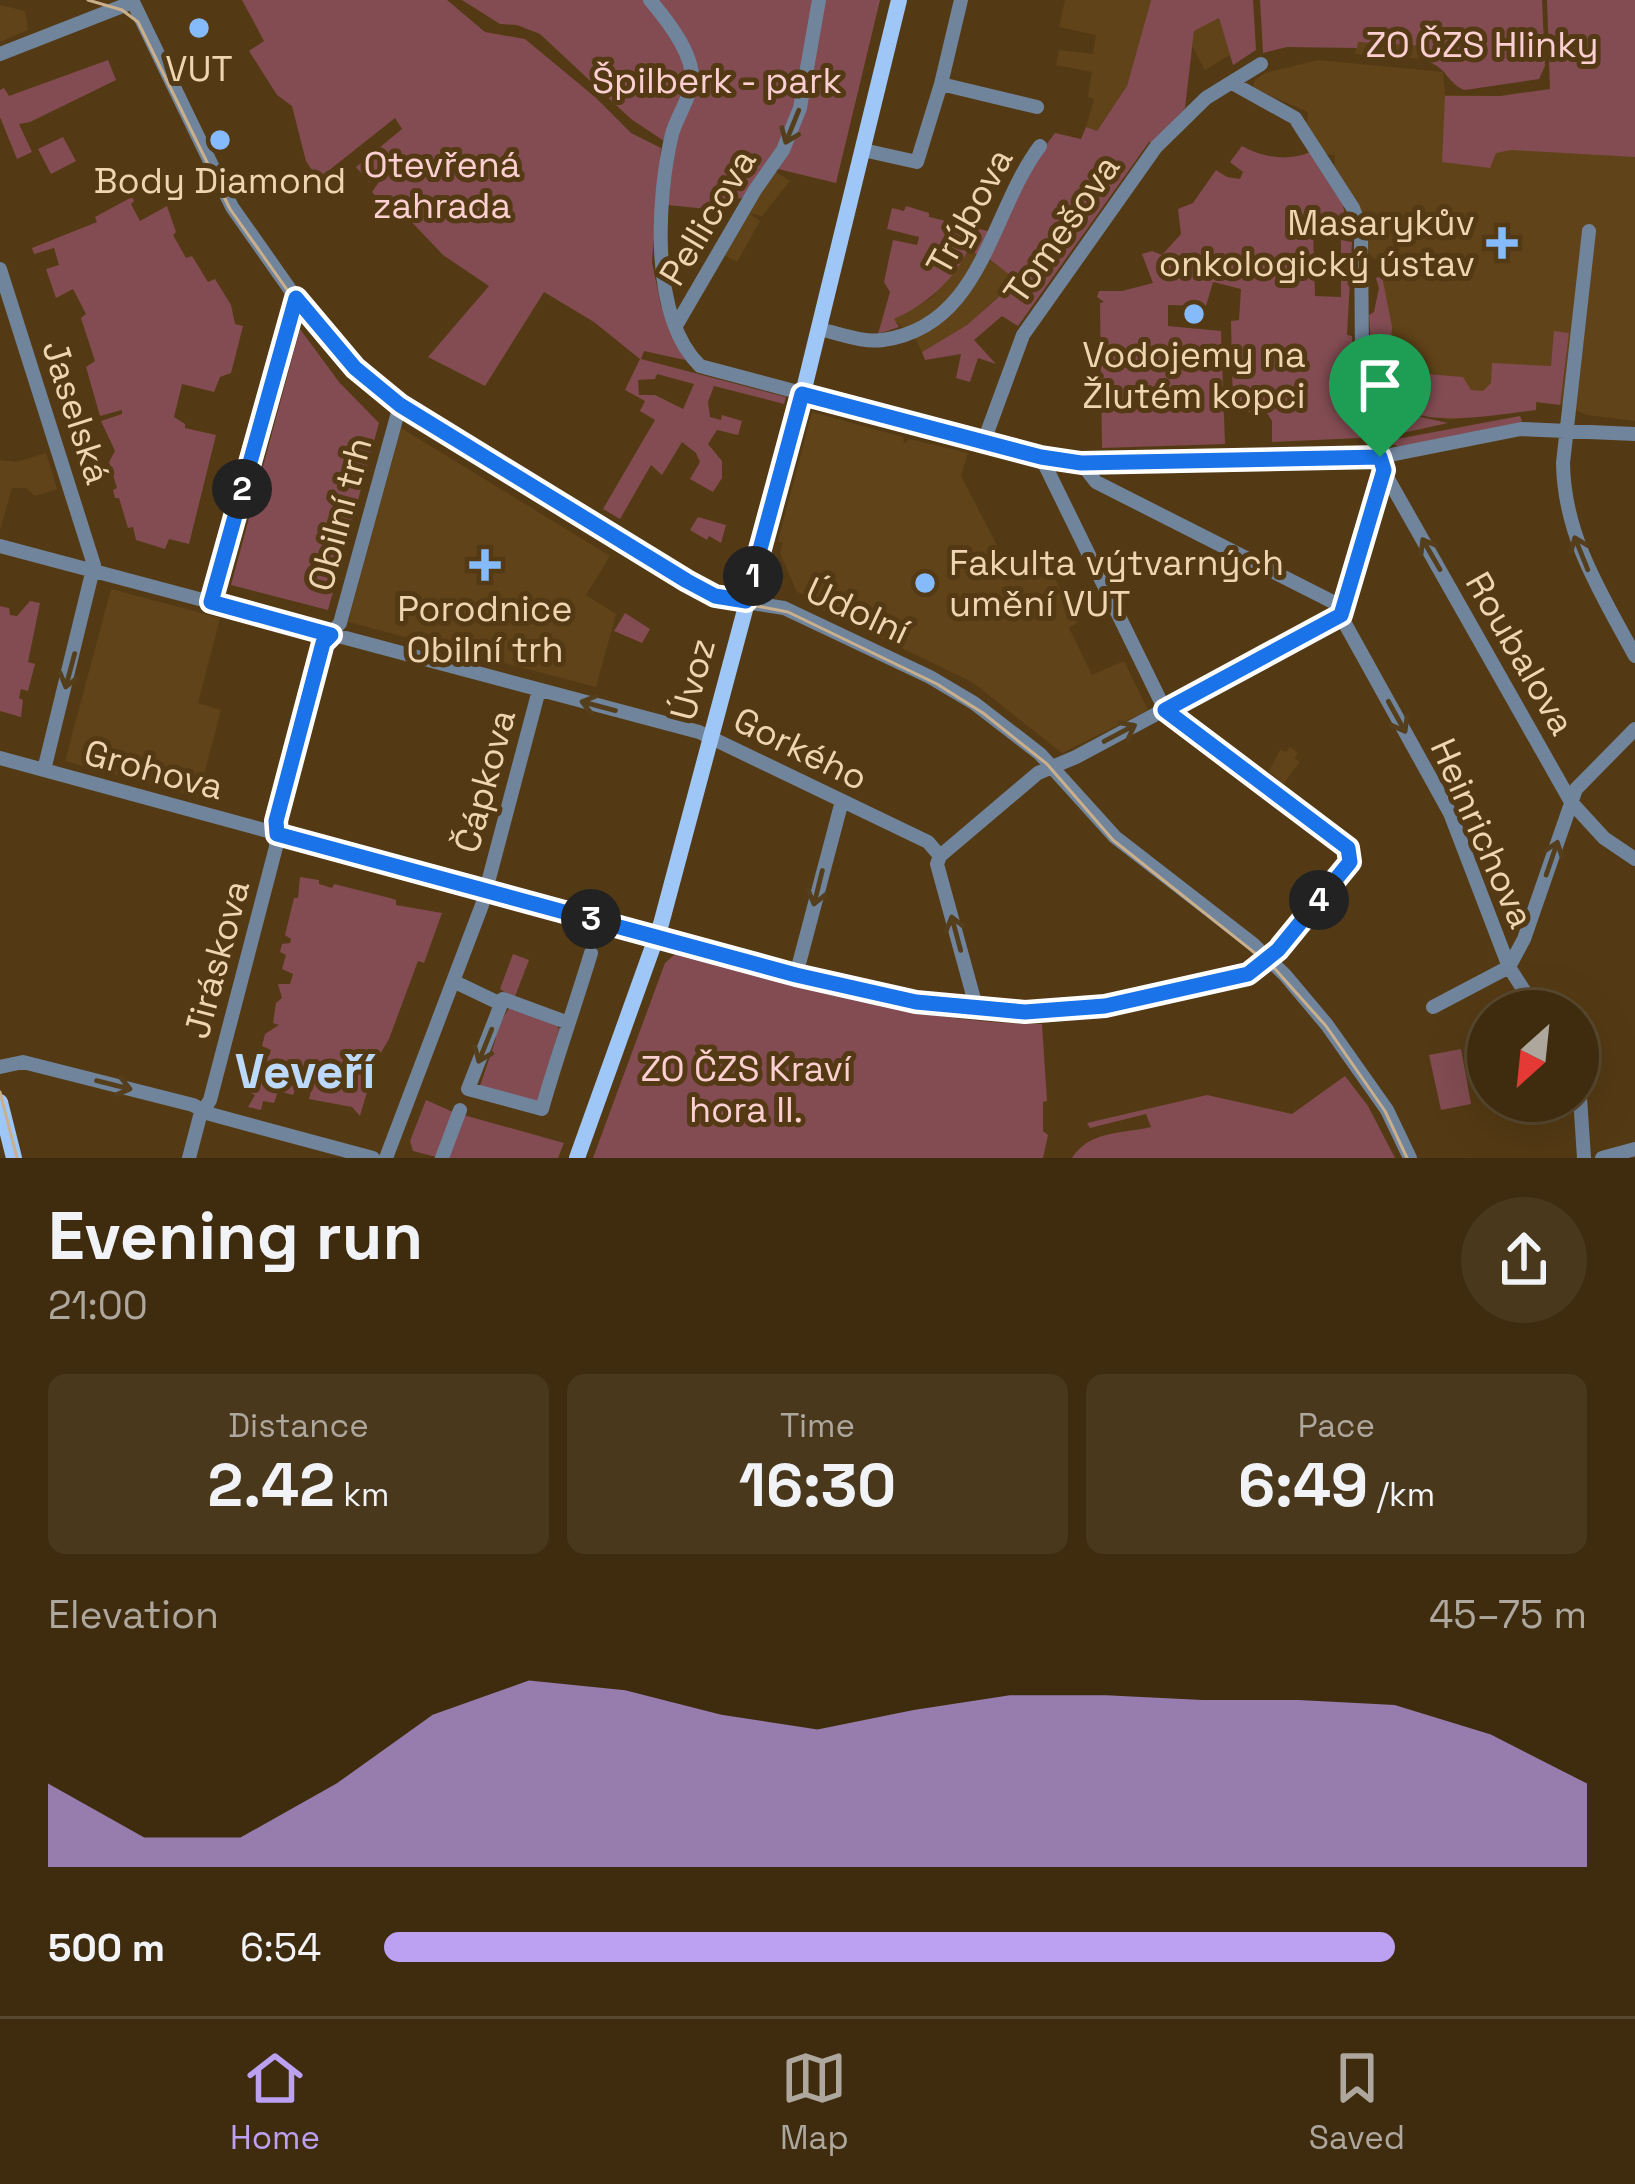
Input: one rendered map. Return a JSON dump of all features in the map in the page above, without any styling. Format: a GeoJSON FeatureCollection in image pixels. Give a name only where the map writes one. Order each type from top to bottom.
{"type":"FeatureCollection","features":[{"type":"Feature","properties":{"kind":"main road","name":"Úvoz"},"geometry":{"type":"LineString","coordinates":[[577,1158],[657,937],[819,328],[898,0]]}},
{"type":"Feature","properties":{"kind":"main road"},"geometry":{"type":"LineString","coordinates":[[0,1102],[14,1158]]}},
{"type":"Feature","properties":{"kind":"street"},"geometry":{"type":"LineString","coordinates":[[101,0],[132,1]]}},
{"type":"Feature","properties":{"kind":"street"},"geometry":{"type":"LineString","coordinates":[[650,0],[691,66],[692,84],[674,125],[666,160],[661,246],[668,302],[700,366],[1041,457],[1081,463],[1382,464],[1473,436],[1567,428],[1635,434]]}},
{"type":"Feature","properties":{"kind":"street","name":"Pellicova"},"geometry":{"type":"LineString","coordinates":[[677,324],[783,150],[800,108],[818,0]]}},
{"type":"Feature","properties":{"kind":"street","name":"Trýbova"},"geometry":{"type":"LineString","coordinates":[[863,150],[916,162],[961,0]]}},
{"type":"Feature","properties":{"kind":"street"},"geometry":{"type":"LineString","coordinates":[[0,54],[132,1]]}},
{"type":"Feature","properties":{"kind":"street","name":"Údolní"},"geometry":{"type":"LineString","coordinates":[[132,1],[227,200],[296,298],[355,368],[400,405],[701,590],[790,611],[956,691],[1053,766],[1110,833],[1269,958],[1334,1034],[1391,1116],[1410,1158]]}},
{"type":"Feature","properties":{"kind":"street","name":"Tomešova"},"geometry":{"type":"LineString","coordinates":[[984,441],[1012,356],[1031,322],[1170,130],[1206,98],[1261,64]]}},
{"type":"Feature","properties":{"kind":"street"},"geometry":{"type":"LineString","coordinates":[[977,1010],[937,864],[940,856],[1039,773],[1341,615],[1382,464],[1362,359],[1360,230],[1353,208],[1295,118],[1232,83]]}},
{"type":"Feature","properties":{"kind":"street","name":"Trýbova"},"geometry":{"type":"LineString","coordinates":[[941,84],[1037,106]]}},
{"type":"Feature","properties":{"kind":"street","name":"Trýbova"},"geometry":{"type":"LineString","coordinates":[[819,328],[882,340],[934,319],[966,290],[987,254],[1008,196],[1040,146]]}},
{"type":"Feature","properties":{"kind":"street"},"geometry":{"type":"LineString","coordinates":[[1588,231],[1563,496],[1580,555],[1635,656]]}},
{"type":"Feature","properties":{"kind":"street","name":"Jaselská"},"geometry":{"type":"LineString","coordinates":[[0,269],[93,556],[94,573]]}},
{"type":"Feature","properties":{"kind":"street"},"geometry":{"type":"LineString","coordinates":[[211,602],[296,298]]}},
{"type":"Feature","properties":{"kind":"street","name":"Obilní trh"},"geometry":{"type":"LineString","coordinates":[[331,635],[340,623],[400,405]]}},
{"type":"Feature","properties":{"kind":"street"},"geometry":{"type":"LineString","coordinates":[[1041,457],[1165,710],[1348,848],[1350,862],[1269,958]]}},
{"type":"Feature","properties":{"kind":"street"},"geometry":{"type":"LineString","coordinates":[[1081,463],[1096,482],[1333,602],[1341,615]]}},
{"type":"Feature","properties":{"kind":"street","name":"Roubalova"},"geometry":{"type":"LineString","coordinates":[[1382,464],[1571,802],[1604,838],[1635,859]]}},
{"type":"Feature","properties":{"kind":"street","name":"Gorkého"},"geometry":{"type":"LineString","coordinates":[[0,546],[711,738],[928,842],[940,856]]}},
{"type":"Feature","properties":{"kind":"street"},"geometry":{"type":"LineString","coordinates":[[44,770],[94,573]]}},
{"type":"Feature","properties":{"kind":"street","name":"Heinrichova"},"geometry":{"type":"LineString","coordinates":[[1341,615],[1450,813],[1509,967],[1524,990]]}},
{"type":"Feature","properties":{"kind":"street","name":"Jiráskova"},"geometry":{"type":"LineString","coordinates":[[189,1158],[271,870],[276,821],[323,643],[331,635]]}},
{"type":"Feature","properties":{"kind":"street","name":"Čápkova"},"geometry":{"type":"LineString","coordinates":[[380,1158],[455,982],[486,890],[539,690]]}},
{"type":"Feature","properties":{"kind":"street"},"geometry":{"type":"LineString","coordinates":[[1432,1007],[1509,967],[1524,939],[1576,789],[1635,729]]}},
{"type":"Feature","properties":{"kind":"street","name":"Grohova"},"geometry":{"type":"LineString","coordinates":[[0,758],[796,975],[916,1002],[1025,1012],[1105,1006],[1248,974],[1269,958]]}},
{"type":"Feature","properties":{"kind":"street"},"geometry":{"type":"LineString","coordinates":[[796,975],[842,801]]}},
{"type":"Feature","properties":{"kind":"street"},"geometry":{"type":"LineString","coordinates":[[464,1099],[542,1109],[591,953]]}},
{"type":"Feature","properties":{"kind":"street"},"geometry":{"type":"LineString","coordinates":[[455,982],[501,1004]]}},
{"type":"Feature","properties":{"kind":"street"},"geometry":{"type":"LineString","coordinates":[[442,1158],[503,999],[566,1022]]}},
{"type":"Feature","properties":{"kind":"street"},"geometry":{"type":"LineString","coordinates":[[0,1067],[23,1062],[380,1158],[400,1158]]}},
{"type":"Feature","properties":{"kind":"street"},"geometry":{"type":"LineString","coordinates":[[1582,1122],[1584,1158]]}},
{"type":"Feature","properties":{"kind":"street"},"geometry":{"type":"LineString","coordinates":[[1602,1158],[1635,1149]]}},
{"type":"Feature","properties":{"kind":"shaded area"},"geometry":{"type":"Polygon","coordinates":[[[1065,0],[1151,0],[1127,86],[1096,132],[1086,127],[1094,99],[1088,97],[1092,72],[1056,65],[1059,50],[1093,54],[1096,35],[1059,27],[1065,0]]]}},
{"type":"Feature","properties":{"kind":"shaded area"},"geometry":{"type":"Polygon","coordinates":[[[0,5],[25,11],[28,30],[0,42],[0,5]]]}},
{"type":"Feature","properties":{"kind":"shaded area"},"geometry":{"type":"Polygon","coordinates":[[[1219,18],[1230,55],[1205,70],[1192,46],[1194,31],[1219,18]]]}},
{"type":"Feature","properties":{"kind":"shaded area"},"geometry":{"type":"Polygon","coordinates":[[[1357,42],[1426,46],[1425,59],[1355,54],[1357,42]]]}},
{"type":"Feature","properties":{"kind":"shaded area","name":"Masarykův onkologický ústav"},"geometry":{"type":"Polygon","coordinates":[[[1318,60],[1443,72],[1445,95],[1500,96],[1635,146],[1635,421],[1537,402],[1536,410],[1448,420],[1384,397],[1377,383],[1369,315],[1374,312],[1376,278],[1382,276],[1384,264],[1370,256],[1366,230],[1334,167],[1335,155],[1326,154],[1306,132],[1308,112],[1253,88],[1265,73],[1318,60]]]}},
{"type":"Feature","properties":{"kind":"shaded area"},"geometry":{"type":"Polygon","coordinates":[[[776,172],[790,181],[762,216],[749,213],[760,221],[737,262],[724,255],[757,197],[776,172]]]}},
{"type":"Feature","properties":{"kind":"shaded area"},"geometry":{"type":"Polygon","coordinates":[[[971,248],[1011,275],[1003,292],[967,325],[922,352],[893,319],[931,298],[971,248]]]}},
{"type":"Feature","properties":{"kind":"shaded area","name":"Fakulta výtvarných umění VUT"},"geometry":{"type":"Polygon","coordinates":[[[812,412],[903,437],[904,444],[909,439],[968,453],[961,476],[1002,555],[1008,553],[1020,573],[1046,561],[1077,623],[1069,628],[1092,675],[1124,661],[1148,710],[1062,753],[972,682],[806,602],[808,597],[797,592],[780,553],[783,543],[778,541],[812,412]]]}},
{"type":"Feature","properties":{"kind":"shaded area","name":"Porodnice Obilní trh"},"geometry":{"type":"Polygon","coordinates":[[[401,428],[610,556],[586,595],[616,614],[596,687],[348,622],[401,428]]]}},
{"type":"Feature","properties":{"kind":"shaded area"},"geometry":{"type":"Polygon","coordinates":[[[46,453],[57,489],[35,496],[26,488],[12,488],[0,530],[0,460],[16,462],[46,453]]]}},
{"type":"Feature","properties":{"kind":"shaded area"},"geometry":{"type":"Polygon","coordinates":[[[111,589],[220,618],[198,703],[221,710],[198,797],[65,761],[111,589]]]}},
{"type":"Feature","properties":{"kind":"shaded area"},"geometry":{"type":"Polygon","coordinates":[[[1290,747],[1300,762],[1283,784],[1269,771],[1280,750],[1286,752],[1290,747]]]}},
{"type":"Feature","properties":{"kind":"green space","name":"Otevřená zahrada"},"geometry":{"type":"Polygon","coordinates":[[[242,0],[447,0],[485,32],[525,39],[631,133],[661,148],[652,262],[661,306],[685,360],[644,351],[641,359],[786,397],[784,404],[714,386],[708,402],[710,417],[742,421],[738,435],[717,430],[708,444],[722,461],[722,478],[713,492],[690,479],[700,462],[682,442],[662,475],[651,465],[620,519],[603,509],[655,420],[640,411],[645,401],[625,390],[640,359],[594,322],[544,292],[485,386],[428,357],[489,286],[443,255],[403,213],[394,219],[372,192],[381,179],[378,176],[369,182],[356,167],[402,129],[395,118],[318,179],[306,161],[292,106],[277,95],[249,51],[264,41],[242,0]],[[657,374],[655,379],[638,380],[639,395],[655,395],[683,409],[694,384],[657,374]]]}},
{"type":"Feature","properties":{"kind":"green space","name":"Špilberk - park"},"geometry":{"type":"Polygon","coordinates":[[[462,0],[813,0],[794,104],[780,142],[744,197],[707,209],[668,205],[673,147],[631,119],[540,34],[500,24],[462,0]]]}},
{"type":"Feature","properties":{"kind":"green space"},"geometry":{"type":"Polygon","coordinates":[[[824,0],[880,0],[836,183],[778,169],[805,111],[824,0]]]}},
{"type":"Feature","properties":{"kind":"green space"},"geometry":{"type":"Polygon","coordinates":[[[1151,0],[1253,0],[1256,50],[1233,65],[1219,18],[1194,31],[1185,108],[1149,142],[1018,326],[1002,316],[974,340],[996,364],[978,358],[970,382],[956,378],[961,354],[925,360],[922,352],[967,325],[1003,293],[1010,275],[989,259],[1028,169],[1055,133],[1081,139],[1086,127],[1097,131],[1127,86],[1151,0]]]}},
{"type":"Feature","properties":{"kind":"green space","name":"ZO ČZS Hlinky"},"geometry":{"type":"Polygon","coordinates":[[[1260,0],[1542,0],[1545,66],[1539,79],[1465,90],[1425,61],[1425,46],[1358,42],[1357,48],[1287,47],[1263,53],[1260,0]]]}},
{"type":"Feature","properties":{"kind":"green space","name":"ZO ČZS Hlinky"},"geometry":{"type":"Polygon","coordinates":[[[1547,0],[1635,0],[1635,157],[1511,150],[1496,153],[1490,168],[1442,162],[1445,96],[1500,96],[1550,89],[1547,0]]]}},
{"type":"Feature","properties":{"kind":"green space"},"geometry":{"type":"Polygon","coordinates":[[[108,60],[116,80],[19,124],[32,152],[17,159],[0,117],[0,90],[4,88],[9,96],[108,60]]]}},
{"type":"Feature","properties":{"kind":"green space"},"geometry":{"type":"Polygon","coordinates":[[[63,137],[76,161],[51,174],[38,149],[63,137]]]}},
{"type":"Feature","properties":{"kind":"green space"},"geometry":{"type":"Polygon","coordinates":[[[1242,146],[1275,157],[1310,152],[1342,201],[1348,228],[1313,230],[1315,296],[1341,297],[1341,240],[1352,242],[1347,335],[1352,336],[1360,438],[1272,442],[1267,413],[1236,411],[1231,321],[1239,320],[1241,289],[1213,282],[1206,306],[1168,305],[1168,326],[1221,331],[1225,444],[1102,448],[1100,303],[1104,302],[1097,297],[1099,291],[1153,283],[1142,254],[1162,255],[1181,234],[1178,209],[1193,203],[1216,170],[1240,179],[1243,172],[1230,162],[1242,146]]]}},
{"type":"Feature","properties":{"kind":"green space"},"geometry":{"type":"Polygon","coordinates":[[[132,197],[140,221],[167,206],[173,235],[186,258],[192,256],[208,282],[215,279],[231,305],[235,324],[243,326],[231,373],[220,377],[214,392],[182,384],[174,417],[185,428],[216,435],[189,544],[169,539],[165,549],[136,540],[133,527],[128,528],[113,490],[117,488],[109,462],[115,451],[101,421],[122,410],[100,416],[86,367],[95,361],[81,318],[86,314],[73,289],[56,298],[46,269],[59,265],[54,248],[34,254],[32,248],[97,222],[95,217],[132,197]]]}},
{"type":"Feature","properties":{"kind":"green space"},"geometry":{"type":"Polygon","coordinates":[[[906,206],[929,213],[929,217],[992,232],[977,255],[968,250],[938,290],[894,319],[899,327],[878,334],[890,292],[884,282],[893,240],[917,245],[919,237],[887,229],[892,208],[904,211],[906,206]]]}},
{"type":"Feature","properties":{"kind":"green space"},"geometry":{"type":"Polygon","coordinates":[[[1382,276],[1392,327],[1390,371],[1463,377],[1471,390],[1483,391],[1491,383],[1492,363],[1551,366],[1554,331],[1569,333],[1560,405],[1536,402],[1536,410],[1452,418],[1410,413],[1393,404],[1377,383],[1371,354],[1369,315],[1374,312],[1379,288],[1376,278],[1382,276]]]}},
{"type":"Feature","properties":{"kind":"green space"},"geometry":{"type":"Polygon","coordinates":[[[300,329],[339,382],[379,423],[328,610],[231,585],[300,329]]]}},
{"type":"Feature","properties":{"kind":"green space"},"geometry":{"type":"Polygon","coordinates":[[[1385,401],[1416,416],[1448,423],[1398,434],[1385,401]]]}},
{"type":"Feature","properties":{"kind":"green space"},"geometry":{"type":"Polygon","coordinates":[[[1520,416],[1522,421],[1517,424],[1399,447],[1393,444],[1397,439],[1520,416]]]}},
{"type":"Feature","properties":{"kind":"green space"},"geometry":{"type":"Polygon","coordinates":[[[698,517],[726,525],[721,543],[690,530],[698,517]]]}},
{"type":"Feature","properties":{"kind":"green space"},"geometry":{"type":"Polygon","coordinates":[[[30,601],[40,603],[28,662],[35,664],[28,691],[21,689],[19,698],[23,700],[21,717],[0,711],[0,606],[17,616],[30,601]]]}},
{"type":"Feature","properties":{"kind":"green space"},"geometry":{"type":"Polygon","coordinates":[[[625,613],[650,629],[642,643],[614,631],[625,613]]]}},
{"type":"Feature","properties":{"kind":"green space"},"geometry":{"type":"Polygon","coordinates":[[[300,877],[442,913],[424,963],[418,961],[376,1061],[360,1116],[352,1107],[309,1099],[312,1087],[297,1083],[293,1095],[278,1091],[274,1103],[263,1101],[261,1110],[248,1107],[263,1055],[269,1056],[271,1050],[262,1046],[265,1034],[279,1025],[273,1023],[276,1003],[282,998],[278,984],[290,984],[293,974],[282,969],[286,955],[280,952],[282,944],[290,943],[285,935],[300,877]]]}},
{"type":"Feature","properties":{"kind":"green space"},"geometry":{"type":"Polygon","coordinates":[[[513,954],[529,960],[514,999],[500,989],[513,954]]]}},
{"type":"Feature","properties":{"kind":"green space","name":"ZO ČZS Kraví hora II."},"geometry":{"type":"Polygon","coordinates":[[[682,954],[905,1010],[1042,1024],[1047,1101],[1043,1102],[1043,1131],[1048,1135],[1043,1158],[593,1158],[665,963],[682,954]]]}},
{"type":"Feature","properties":{"kind":"green space"},"geometry":{"type":"Polygon","coordinates":[[[509,1008],[559,1029],[537,1103],[480,1086],[494,1033],[509,1008]]]}},
{"type":"Feature","properties":{"kind":"green space"},"geometry":{"type":"Polygon","coordinates":[[[1461,1049],[1467,1105],[1441,1110],[1429,1055],[1461,1049]]]}},
{"type":"Feature","properties":{"kind":"green space"},"geometry":{"type":"Polygon","coordinates":[[[1345,1076],[1368,1106],[1395,1158],[1072,1158],[1097,1138],[1151,1127],[1146,1114],[1090,1128],[1087,1123],[1207,1095],[1292,1114],[1345,1076]]]}},
{"type":"Feature","properties":{"kind":"green space"},"geometry":{"type":"Polygon","coordinates":[[[426,1100],[564,1143],[558,1158],[440,1158],[413,1151],[410,1141],[426,1100]]]}},
{"type":"Feature","properties":{"kind":"tram line"},"geometry":{"type":"LineString","coordinates":[[88,0],[122,10],[138,22],[230,209],[295,301],[364,380],[418,421],[710,597],[788,612],[937,684],[983,713],[1047,764],[1113,840],[1275,969],[1326,1026],[1385,1111],[1407,1158]]}},
{"type":"Feature","properties":{"kind":"tram line"},"geometry":{"type":"LineString","coordinates":[[0,1092],[17,1158]]}},
{"type":"Feature","properties":{"kind":"place","name":"VUT"},"geometry":{"type":"Point","coordinates":[199,28]}},
{"type":"Feature","properties":{"kind":"place","name":"Body Diamond"},"geometry":{"type":"Point","coordinates":[220,140]}},
{"type":"Feature","properties":{"kind":"place","name":"Masarykův onkologický ústav"},"geometry":{"type":"Point","coordinates":[1502,243]}},
{"type":"Feature","properties":{"kind":"place","name":"Vodojemy na Žlutém kopci"},"geometry":{"type":"Point","coordinates":[1194,314]}},
{"type":"Feature","properties":{"kind":"place","name":"Porodnice Obilní trh"},"geometry":{"type":"Point","coordinates":[485,565]}},
{"type":"Feature","properties":{"kind":"place","name":"Fakulta výtvarných umění VUT"},"geometry":{"type":"Point","coordinates":[925,583]}},
{"type":"Feature","properties":{"kind":"district","name":"Veveří"},"geometry":{"type":"Point","coordinates":[305,1071]}},
{"type":"Feature","properties":{"kind":"route"},"geometry":{"type":"LineString","coordinates":[[296,298],[355,368],[400,405],[724,599],[746,601],[802,394],[1041,457],[1081,463],[1380,457],[1384,470],[1341,615],[1165,710],[1348,848],[1350,862],[1257,969],[1166,996],[1105,1006],[1025,1012],[916,1002],[796,975],[277,834],[276,821],[323,643],[331,635],[211,602],[296,298]]}}]}
